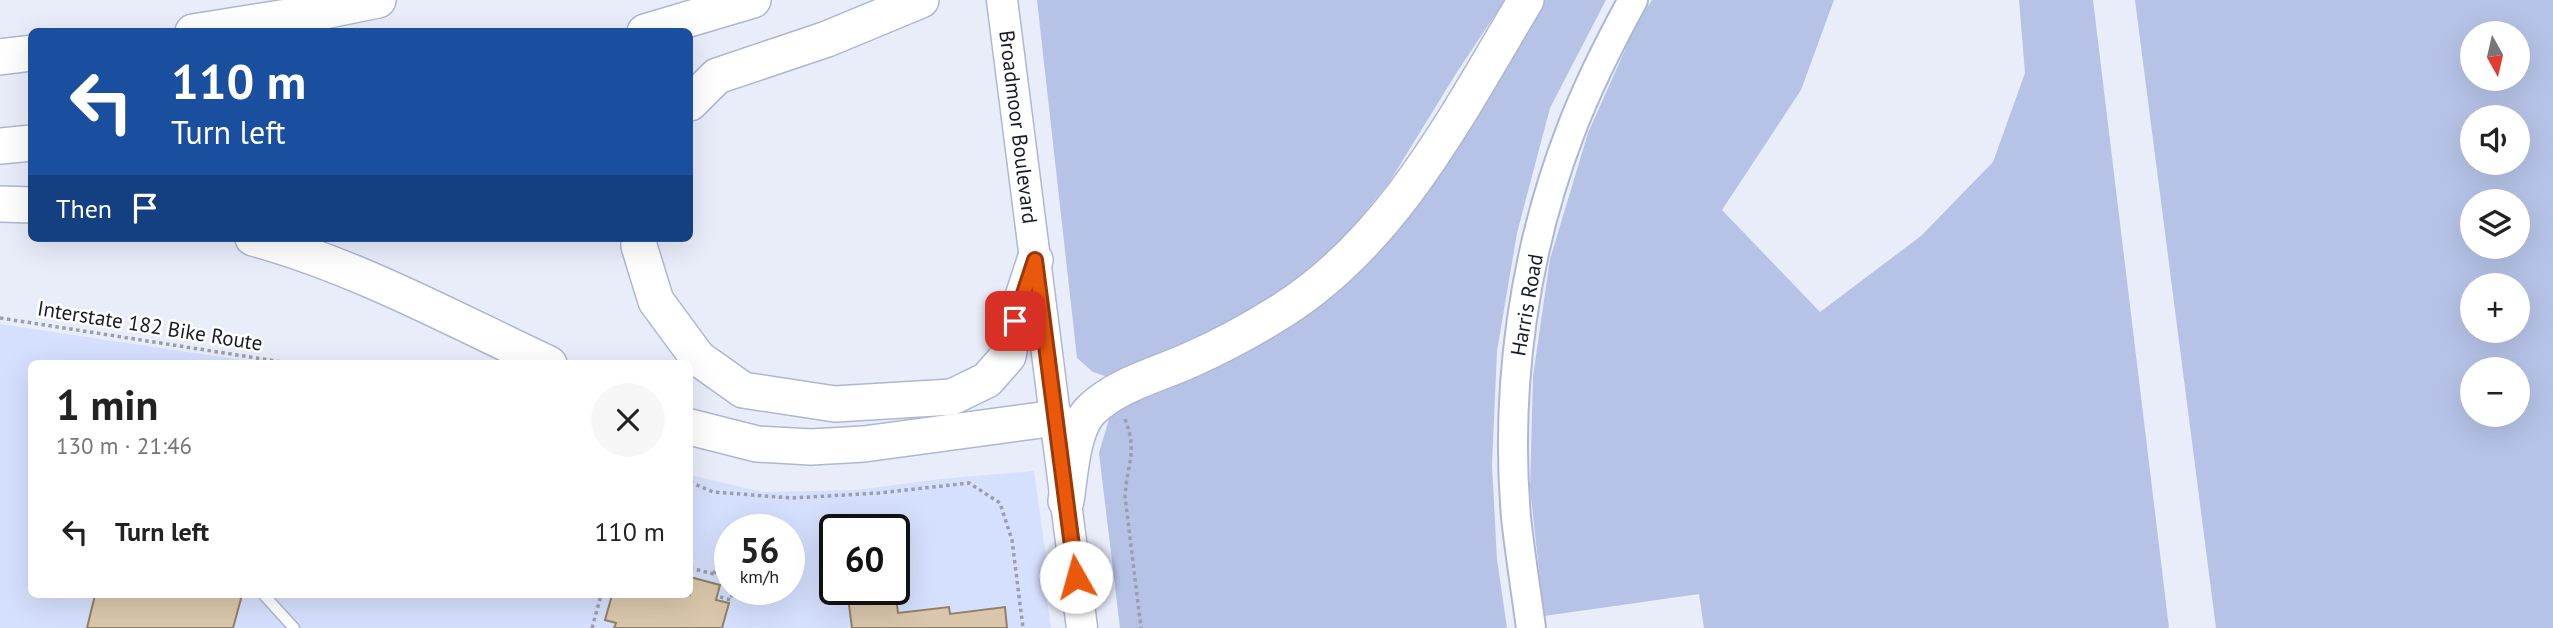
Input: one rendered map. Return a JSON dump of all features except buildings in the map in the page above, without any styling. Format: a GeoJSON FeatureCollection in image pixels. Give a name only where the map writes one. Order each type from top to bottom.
{"type":"FeatureCollection","features":[{"type":"Feature","properties":{"kind":"highway"},"geometry":{"type":"LineString","coordinates":[[217,28],[378,0]]}},
{"type":"Feature","properties":{"kind":"highway"},"geometry":{"type":"LineString","coordinates":[[658,28],[753,0]]}},
{"type":"Feature","properties":{"kind":"highway"},"geometry":{"type":"LineString","coordinates":[[693,100],[717,76],[827,39],[920,0]]}},
{"type":"Feature","properties":{"kind":"highway"},"geometry":{"type":"LineString","coordinates":[[1066,501],[1074,444],[1089,412],[1118,390],[1238,337],[1286,307],[1334,270],[1377,228],[1440,142],[1526,0]]}},
{"type":"Feature","properties":{"kind":"highway"},"geometry":{"type":"LineString","coordinates":[[0,57],[28,54]]}},
{"type":"Feature","properties":{"kind":"highway"},"geometry":{"type":"LineString","coordinates":[[0,146],[28,143]]}},
{"type":"Feature","properties":{"kind":"highway"},"geometry":{"type":"LineString","coordinates":[[0,204],[28,205]]}},
{"type":"Feature","properties":{"kind":"highway"},"geometry":{"type":"LineString","coordinates":[[266,242],[306,254],[355,274],[540,360]]}},
{"type":"Feature","properties":{"kind":"highway"},"geometry":{"type":"LineString","coordinates":[[639,242],[656,302],[698,358],[743,390],[835,404],[952,397],[987,380],[1008,356],[1015,321],[1035,260]]}},
{"type":"Feature","properties":{"kind":"highway"},"geometry":{"type":"LineString","coordinates":[[693,428],[757,444],[811,447],[864,444],[1056,418]]}},
{"type":"Feature","properties":{"kind":"main road","name":"Broadmoor Boulevard"},"geometry":{"type":"LineString","coordinates":[[1002,0],[1082,628]]}},
{"type":"Feature","properties":{"kind":"street","name":"Harris Road"},"geometry":{"type":"LineString","coordinates":[[1531,628],[1516,517],[1514,464],[1516,361],[1525,302],[1536,245],[1570,131],[1589,85],[1633,0]]}},
{"type":"Feature","properties":{"kind":"lane"},"geometry":{"type":"LineString","coordinates":[[267,598],[294,628]]}},
{"type":"Feature","properties":{"kind":"path","name":"Interstate 182 Bike Route"},"geometry":{"type":"LineString","coordinates":[[0,318],[269,360]]}},
{"type":"Feature","properties":{"kind":"path"},"geometry":{"type":"LineString","coordinates":[[1125,419],[1132,437],[1132,458],[1125,496],[1141,628]]}},
{"type":"Feature","properties":{"kind":"path"},"geometry":{"type":"LineString","coordinates":[[693,483],[713,492],[792,498],[969,484],[1000,503],[1012,540],[1023,628]]}},
{"type":"Feature","properties":{"kind":"path"},"geometry":{"type":"LineString","coordinates":[[693,569],[713,574],[714,571]]}},
{"type":"Feature","properties":{"kind":"path"},"geometry":{"type":"LineString","coordinates":[[592,628],[600,598]]}},
{"type":"Feature","properties":{"kind":"shaded area"},"geometry":{"type":"Polygon","coordinates":[[[1037,0],[1505,0],[1390,181],[1348,233],[1297,280],[1246,319],[1111,378],[1093,372],[1077,358],[1037,0]]]}},
{"type":"Feature","properties":{"kind":"shaded area"},"geometry":{"type":"Polygon","coordinates":[[[1544,0],[1606,0],[1550,108],[1517,233],[1497,351],[1492,465],[1497,559],[1507,628],[1120,628],[1099,453],[1111,412],[1226,362],[1472,118],[1544,0]]]}},
{"type":"Feature","properties":{"kind":"shaded area"},"geometry":{"type":"Polygon","coordinates":[[[1652,0],[1834,0],[1801,90],[1722,210],[1820,312],[1921,236],[1993,162],[2025,73],[2019,0],[2093,0],[2169,628],[1704,628],[1699,594],[1544,616],[1530,488],[1533,376],[1550,259],[1588,133],[1637,23],[1652,0]]]}},
{"type":"Feature","properties":{"kind":"shaded area"},"geometry":{"type":"Polygon","coordinates":[[[2135,0],[2553,0],[2553,628],[2216,628],[2135,0]]]}},
{"type":"Feature","properties":{"kind":"shaded area"},"geometry":{"type":"Polygon","coordinates":[[[0,324],[241,360],[28,360],[28,598],[693,598],[693,476],[763,492],[856,490],[1034,471],[1046,557],[1044,580],[1051,628],[0,628],[0,324]]]}},
{"type":"Feature","properties":{"kind":"route"},"geometry":{"type":"LineString","coordinates":[[1015,321],[1035,260],[1076,577]]}}]}
